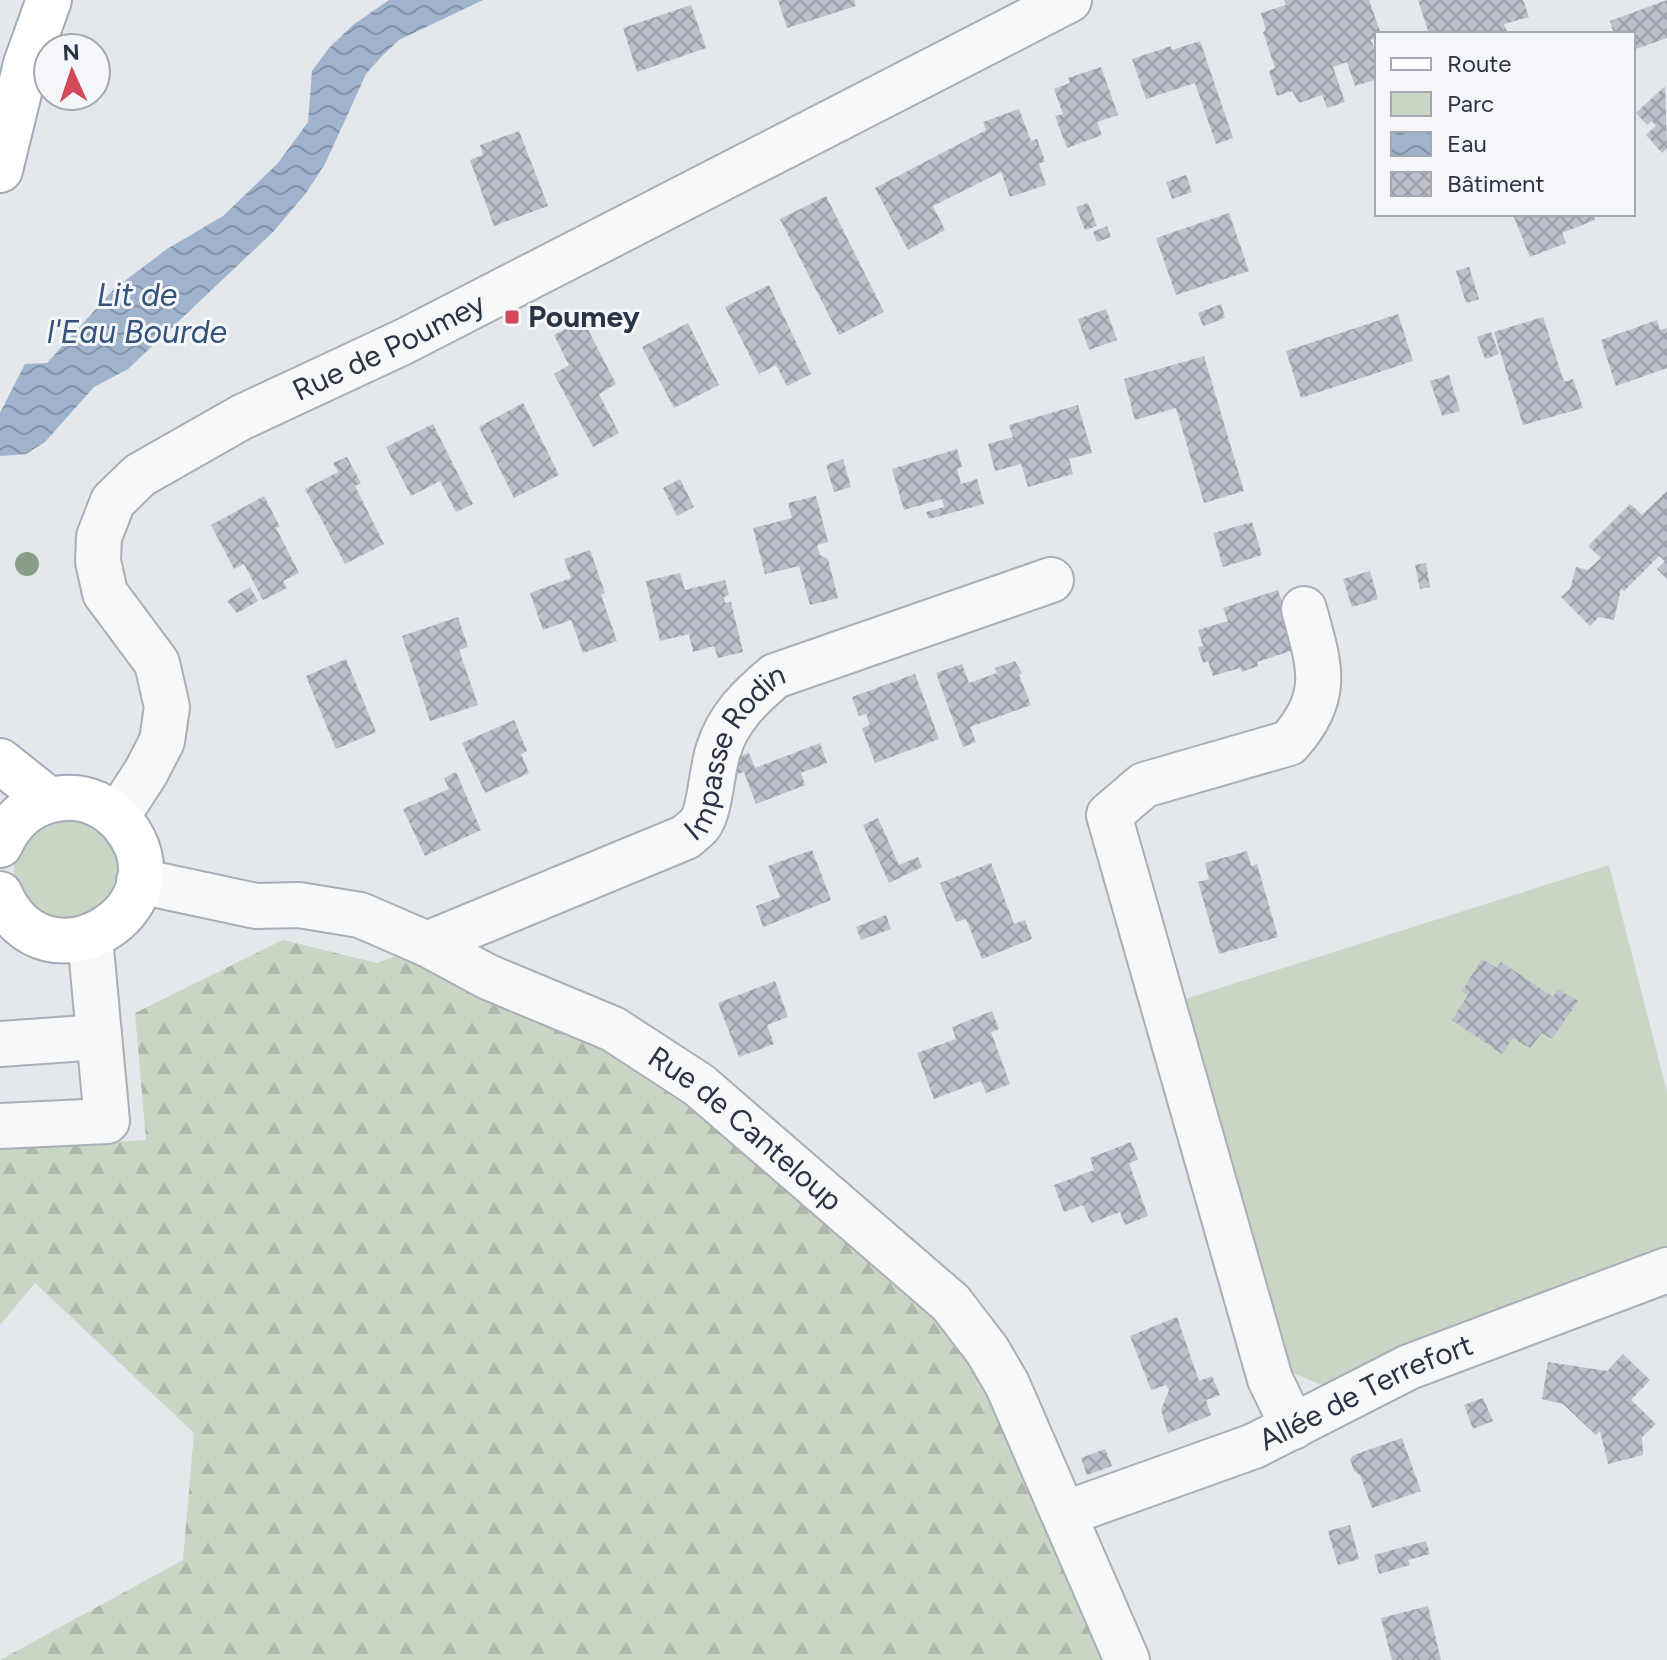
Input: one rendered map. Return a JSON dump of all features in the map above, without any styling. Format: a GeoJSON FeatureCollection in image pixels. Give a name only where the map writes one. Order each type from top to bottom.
{"type":"FeatureCollection","features":[{"type":"Feature","properties":{"kind":"main road"},"geometry":{"type":"LineString","coordinates":[[0,170],[26,64],[49,0]]}},
{"type":"Feature","properties":{"kind":"main road"},"geometry":{"type":"LineString","coordinates":[[0,761],[49,800]]}},
{"type":"Feature","properties":{"kind":"main road"},"geometry":{"type":"LineString","coordinates":[[0,894],[14,918],[13,940],[47,938],[68,941],[90,938],[122,917],[133,900],[140,863],[128,830],[117,817],[85,799],[66,797],[49,800],[32,806],[2,826]]}},
{"type":"Feature","properties":{"kind":"street","name":"Rue de Poumey"},"geometry":{"type":"LineString","coordinates":[[117,817],[162,741],[167,707],[157,663],[105,593],[98,561],[99,537],[113,501],[140,475],[242,417],[403,342],[1069,0]]}},
{"type":"Feature","properties":{"kind":"street","name":"Impasse Rodin"},"geometry":{"type":"LineString","coordinates":[[427,944],[686,837],[701,823],[719,747],[736,713],[775,676],[1051,580]]}},
{"type":"Feature","properties":{"kind":"street"},"geometry":{"type":"LineString","coordinates":[[1293,1427],[1270,1379],[1109,815],[1144,785],[1289,743],[1305,726],[1316,704],[1319,681],[1304,609]]}},
{"type":"Feature","properties":{"kind":"street","name":"Rue de Canteloup"},"geometry":{"type":"LineString","coordinates":[[139,881],[256,906],[299,905],[360,915],[427,944],[488,977],[613,1029],[699,1085],[951,1303],[987,1350],[1007,1384],[1127,1660]]}},
{"type":"Feature","properties":{"kind":"street"},"geometry":{"type":"LineString","coordinates":[[0,1126],[107,1121],[90,938]]}},
{"type":"Feature","properties":{"kind":"street"},"geometry":{"type":"LineString","coordinates":[[0,1044],[99,1037]]}},
{"type":"Feature","properties":{"kind":"street","name":"Allée de Terrefort"},"geometry":{"type":"LineString","coordinates":[[1064,1514],[1254,1446],[1409,1367],[1667,1270]]}},
{"type":"Feature","properties":{"kind":"green space"},"geometry":{"type":"Polygon","coordinates":[[[77,816],[110,834],[123,869],[111,904],[65,925],[34,912],[15,884],[14,867],[17,850],[41,823],[77,816]]]}},
{"type":"Feature","properties":{"kind":"green space"},"geometry":{"type":"Polygon","coordinates":[[[1609,865],[1667,1092],[1667,1249],[1330,1389],[1282,1368],[1182,1000],[1609,865]]]}},
{"type":"Feature","properties":{"kind":"green space"},"geometry":{"type":"Polygon","coordinates":[[[283,940],[377,963],[427,944],[613,1029],[951,1303],[1127,1660],[0,1660],[183,1560],[194,1433],[35,1283],[0,1325],[0,1148],[146,1140],[135,1013],[283,940]]]}},
{"type":"Feature","properties":{"kind":"water","name":"Lit de l'Eau Bourde"},"geometry":{"type":"Polygon","coordinates":[[[389,0],[483,0],[399,40],[382,56],[366,74],[325,164],[306,193],[274,231],[128,369],[94,387],[45,442],[26,454],[0,456],[0,413],[25,364],[47,363],[114,289],[167,249],[223,216],[278,163],[308,122],[312,71],[329,48],[353,25],[389,0]]]}},
{"type":"Feature","properties":{"kind":"building"},"geometry":{"type":"Polygon","coordinates":[[[778,0],[854,0],[856,6],[787,28],[778,0]]]}},
{"type":"Feature","properties":{"kind":"building"},"geometry":{"type":"Polygon","coordinates":[[[1284,0],[1369,0],[1380,32],[1375,32],[1375,39],[1371,40],[1375,51],[1375,80],[1355,86],[1347,62],[1333,67],[1345,102],[1327,108],[1322,95],[1299,103],[1292,91],[1277,96],[1269,71],[1275,68],[1263,32],[1266,30],[1261,13],[1286,5],[1284,0]]]}},
{"type":"Feature","properties":{"kind":"building"},"geometry":{"type":"Polygon","coordinates":[[[1418,0],[1523,0],[1529,17],[1504,24],[1507,32],[1428,32],[1418,0]]]}},
{"type":"Feature","properties":{"kind":"building"},"geometry":{"type":"Polygon","coordinates":[[[1667,0],[1667,38],[1635,49],[1635,32],[1613,32],[1610,21],[1667,0]]]}},
{"type":"Feature","properties":{"kind":"building"},"geometry":{"type":"Polygon","coordinates":[[[691,5],[706,48],[637,72],[623,28],[691,5]]]}},
{"type":"Feature","properties":{"kind":"building"},"geometry":{"type":"Polygon","coordinates":[[[1200,41],[1233,138],[1216,144],[1195,83],[1146,99],[1132,59],[1171,46],[1172,50],[1200,41]]]}},
{"type":"Feature","properties":{"kind":"building"},"geometry":{"type":"Polygon","coordinates":[[[1101,67],[1118,115],[1097,122],[1102,135],[1067,148],[1055,116],[1063,114],[1054,89],[1070,83],[1068,78],[1101,67]]]}},
{"type":"Feature","properties":{"kind":"building"},"geometry":{"type":"Polygon","coordinates":[[[1665,86],[1667,149],[1662,153],[1646,135],[1656,126],[1652,121],[1647,125],[1636,113],[1665,86]]]}},
{"type":"Feature","properties":{"kind":"building"},"geometry":{"type":"Polygon","coordinates":[[[1019,109],[1031,141],[1037,139],[1045,161],[1039,164],[1046,185],[1010,197],[1001,172],[933,206],[945,230],[908,250],[875,188],[986,130],[983,122],[1019,109]]]}},
{"type":"Feature","properties":{"kind":"building"},"geometry":{"type":"Polygon","coordinates":[[[519,131],[548,206],[494,226],[470,160],[483,155],[480,145],[519,131]]]}},
{"type":"Feature","properties":{"kind":"building"},"geometry":{"type":"Polygon","coordinates":[[[1186,175],[1192,192],[1172,199],[1166,182],[1186,175]]]}},
{"type":"Feature","properties":{"kind":"building"},"geometry":{"type":"Polygon","coordinates":[[[826,196],[884,312],[839,335],[780,219],[826,196]]]}},
{"type":"Feature","properties":{"kind":"building"},"geometry":{"type":"Polygon","coordinates":[[[1088,203],[1097,226],[1085,230],[1076,207],[1088,203]]]}},
{"type":"Feature","properties":{"kind":"building"},"geometry":{"type":"Polygon","coordinates":[[[1229,213],[1249,271],[1176,295],[1156,238],[1229,213]]]}},
{"type":"Feature","properties":{"kind":"building"},"geometry":{"type":"Polygon","coordinates":[[[1513,216],[1594,216],[1595,220],[1562,233],[1566,243],[1530,257],[1513,216]]]}},
{"type":"Feature","properties":{"kind":"building"},"geometry":{"type":"Polygon","coordinates":[[[1107,226],[1111,237],[1097,242],[1093,232],[1107,226]]]}},
{"type":"Feature","properties":{"kind":"building"},"geometry":{"type":"Polygon","coordinates":[[[1469,267],[1479,299],[1466,303],[1456,271],[1469,267]]]}},
{"type":"Feature","properties":{"kind":"building"},"geometry":{"type":"Polygon","coordinates":[[[769,285],[811,374],[787,386],[776,365],[759,374],[725,307],[769,285]]]}},
{"type":"Feature","properties":{"kind":"building"},"geometry":{"type":"Polygon","coordinates":[[[1221,304],[1225,318],[1203,326],[1198,313],[1221,304]]]}},
{"type":"Feature","properties":{"kind":"building"},"geometry":{"type":"Polygon","coordinates":[[[1106,309],[1117,340],[1089,350],[1078,319],[1106,309]]]}},
{"type":"Feature","properties":{"kind":"building"},"geometry":{"type":"Polygon","coordinates":[[[1398,314],[1413,361],[1301,398],[1286,351],[1398,314]]]}},
{"type":"Feature","properties":{"kind":"building"},"geometry":{"type":"Polygon","coordinates":[[[1543,317],[1564,382],[1573,379],[1583,408],[1523,425],[1494,332],[1543,317]]]}},
{"type":"Feature","properties":{"kind":"building"},"geometry":{"type":"Polygon","coordinates":[[[583,320],[616,384],[599,394],[619,433],[593,447],[554,374],[569,365],[554,335],[583,320]]]}},
{"type":"Feature","properties":{"kind":"building"},"geometry":{"type":"Polygon","coordinates":[[[1657,320],[1660,330],[1667,328],[1667,368],[1616,386],[1601,340],[1657,320]]]}},
{"type":"Feature","properties":{"kind":"building"},"geometry":{"type":"Polygon","coordinates":[[[688,323],[719,385],[674,408],[642,347],[688,323]]]}},
{"type":"Feature","properties":{"kind":"building"},"geometry":{"type":"Polygon","coordinates":[[[1491,332],[1499,354],[1485,359],[1477,337],[1491,332]]]}},
{"type":"Feature","properties":{"kind":"building"},"geometry":{"type":"Polygon","coordinates":[[[1204,356],[1244,491],[1204,503],[1176,408],[1135,420],[1124,379],[1204,356]]]}},
{"type":"Feature","properties":{"kind":"building"},"geometry":{"type":"Polygon","coordinates":[[[1449,375],[1460,411],[1442,416],[1430,381],[1449,375]]]}},
{"type":"Feature","properties":{"kind":"building"},"geometry":{"type":"Polygon","coordinates":[[[523,403],[559,475],[514,498],[479,427],[523,403]]]}},
{"type":"Feature","properties":{"kind":"building"},"geometry":{"type":"Polygon","coordinates":[[[1078,405],[1092,453],[1069,459],[1073,474],[1028,487],[1021,464],[995,471],[988,444],[1013,437],[1009,425],[1078,405]]]}},
{"type":"Feature","properties":{"kind":"building"},"geometry":{"type":"Polygon","coordinates":[[[433,424],[473,504],[456,512],[440,481],[411,496],[386,447],[433,424]]]}},
{"type":"Feature","properties":{"kind":"building"},"geometry":{"type":"Polygon","coordinates":[[[957,449],[962,467],[957,469],[961,484],[977,479],[984,504],[929,519],[926,512],[944,507],[942,499],[904,510],[892,469],[957,449]]]}},
{"type":"Feature","properties":{"kind":"building"},"geometry":{"type":"Polygon","coordinates":[[[347,457],[361,483],[355,486],[384,544],[345,564],[305,489],[338,472],[333,463],[347,457]]]}},
{"type":"Feature","properties":{"kind":"building"},"geometry":{"type":"Polygon","coordinates":[[[843,459],[851,487],[834,492],[826,465],[843,459]]]}},
{"type":"Feature","properties":{"kind":"building"},"geometry":{"type":"Polygon","coordinates":[[[680,479],[694,507],[677,516],[663,488],[680,479]]]}},
{"type":"Feature","properties":{"kind":"building"},"geometry":{"type":"Polygon","coordinates":[[[1667,491],[1667,579],[1657,569],[1665,561],[1659,556],[1624,591],[1621,589],[1614,620],[1599,617],[1590,626],[1561,597],[1570,589],[1576,567],[1588,570],[1601,558],[1588,546],[1630,504],[1642,515],[1667,491]]]}},
{"type":"Feature","properties":{"kind":"building"},"geometry":{"type":"Polygon","coordinates":[[[264,496],[299,573],[283,581],[287,588],[263,600],[244,564],[234,569],[211,525],[264,496]]]}},
{"type":"Feature","properties":{"kind":"building"},"geometry":{"type":"Polygon","coordinates":[[[816,496],[828,542],[817,545],[820,555],[828,559],[838,598],[810,605],[799,566],[765,574],[753,528],[792,518],[788,503],[816,496]]]}},
{"type":"Feature","properties":{"kind":"building"},"geometry":{"type":"Polygon","coordinates":[[[1252,522],[1262,555],[1223,567],[1213,533],[1252,522]]]}},
{"type":"Feature","properties":{"kind":"building"},"geometry":{"type":"Polygon","coordinates":[[[590,550],[617,641],[583,653],[571,620],[543,630],[530,593],[571,578],[564,559],[590,550]]]}},
{"type":"Feature","properties":{"kind":"building"},"geometry":{"type":"Polygon","coordinates":[[[1426,563],[1430,587],[1420,589],[1415,565],[1426,563]]]}},
{"type":"Feature","properties":{"kind":"building"},"geometry":{"type":"Polygon","coordinates":[[[1370,571],[1378,599],[1352,607],[1343,579],[1370,571]]]}},
{"type":"Feature","properties":{"kind":"building"},"geometry":{"type":"Polygon","coordinates":[[[680,573],[685,590],[725,580],[729,595],[724,597],[725,603],[731,602],[743,652],[718,658],[714,646],[693,652],[689,634],[660,641],[646,581],[680,573]]]}},
{"type":"Feature","properties":{"kind":"building"},"geometry":{"type":"Polygon","coordinates":[[[250,587],[258,601],[237,613],[227,601],[250,587]]]}},
{"type":"Feature","properties":{"kind":"building"},"geometry":{"type":"Polygon","coordinates":[[[1278,590],[1297,649],[1257,662],[1258,666],[1242,672],[1240,668],[1213,676],[1208,661],[1203,663],[1198,647],[1203,646],[1198,630],[1228,621],[1223,608],[1278,590]]]}},
{"type":"Feature","properties":{"kind":"building"},"geometry":{"type":"Polygon","coordinates":[[[458,617],[468,647],[459,650],[478,705],[430,721],[402,636],[458,617]]]}},
{"type":"Feature","properties":{"kind":"building"},"geometry":{"type":"Polygon","coordinates":[[[346,659],[376,732],[336,749],[306,676],[346,659]]]}},
{"type":"Feature","properties":{"kind":"building"},"geometry":{"type":"Polygon","coordinates":[[[1015,661],[1022,673],[1019,675],[1031,705],[970,727],[976,742],[963,747],[936,673],[962,664],[969,683],[997,673],[995,668],[1015,661]]]}},
{"type":"Feature","properties":{"kind":"building"},"geometry":{"type":"Polygon","coordinates":[[[915,674],[939,739],[875,763],[862,728],[870,725],[866,714],[859,716],[852,697],[915,674]]]}},
{"type":"Feature","properties":{"kind":"building"},"geometry":{"type":"Polygon","coordinates":[[[514,720],[527,751],[521,754],[529,773],[485,793],[462,743],[514,720]]]}},
{"type":"Feature","properties":{"kind":"building"},"geometry":{"type":"Polygon","coordinates":[[[820,743],[827,763],[801,773],[805,785],[756,804],[744,772],[738,774],[734,758],[749,753],[755,768],[820,743]]]}},
{"type":"Feature","properties":{"kind":"building"},"geometry":{"type":"Polygon","coordinates":[[[456,772],[481,830],[425,856],[403,809],[449,789],[444,778],[456,772]]]}},
{"type":"Feature","properties":{"kind":"building"},"geometry":{"type":"Polygon","coordinates":[[[878,818],[899,865],[918,857],[922,867],[889,883],[863,825],[878,818]]]}},
{"type":"Feature","properties":{"kind":"building"},"geometry":{"type":"Polygon","coordinates":[[[812,850],[831,900],[763,927],[756,906],[780,897],[768,866],[812,850]]]}},
{"type":"Feature","properties":{"kind":"building"},"geometry":{"type":"Polygon","coordinates":[[[1247,851],[1251,866],[1257,864],[1278,937],[1219,954],[1198,882],[1209,879],[1205,863],[1247,851]]]}},
{"type":"Feature","properties":{"kind":"building"},"geometry":{"type":"Polygon","coordinates":[[[991,863],[1014,924],[1025,920],[1032,939],[982,959],[966,919],[956,922],[940,883],[991,863]]]}},
{"type":"Feature","properties":{"kind":"building"},"geometry":{"type":"Polygon","coordinates":[[[886,915],[891,929],[861,940],[856,927],[886,915]]]}},
{"type":"Feature","properties":{"kind":"building"},"geometry":{"type":"Polygon","coordinates":[[[1482,959],[1497,968],[1501,962],[1553,997],[1558,989],[1578,1001],[1552,1039],[1542,1033],[1530,1048],[1513,1038],[1502,1054],[1452,1020],[1468,995],[1462,991],[1482,959]]]}},
{"type":"Feature","properties":{"kind":"building"},"geometry":{"type":"Polygon","coordinates":[[[775,981],[788,1017],[767,1025],[774,1044],[739,1057],[718,1003],[775,981]]]}},
{"type":"Feature","properties":{"kind":"building"},"geometry":{"type":"Polygon","coordinates":[[[992,1011],[999,1029],[991,1032],[1010,1084],[986,1093],[981,1081],[934,1099],[917,1053],[956,1039],[952,1027],[992,1011]]]}},
{"type":"Feature","properties":{"kind":"building"},"geometry":{"type":"Polygon","coordinates":[[[1131,1142],[1138,1160],[1129,1163],[1148,1216],[1125,1225],[1120,1212],[1091,1223],[1083,1205],[1064,1212],[1054,1185],[1094,1170],[1090,1158],[1131,1142]]]}},
{"type":"Feature","properties":{"kind":"building"},"geometry":{"type":"Polygon","coordinates":[[[1177,1317],[1199,1381],[1212,1376],[1220,1395],[1206,1400],[1211,1415],[1168,1433],[1161,1410],[1169,1390],[1166,1385],[1151,1390],[1130,1336],[1177,1317]]]}},
{"type":"Feature","properties":{"kind":"building"},"geometry":{"type":"Polygon","coordinates":[[[1623,1354],[1650,1380],[1631,1400],[1656,1424],[1642,1437],[1643,1455],[1608,1464],[1600,1431],[1596,1435],[1563,1404],[1542,1399],[1548,1362],[1607,1371],[1623,1354]]]}},
{"type":"Feature","properties":{"kind":"building"},"geometry":{"type":"Polygon","coordinates":[[[1483,1398],[1493,1421],[1473,1429],[1464,1405],[1483,1398]]]}},
{"type":"Feature","properties":{"kind":"building"},"geometry":{"type":"Polygon","coordinates":[[[1402,1438],[1421,1491],[1372,1508],[1360,1475],[1354,1471],[1350,1459],[1402,1438]]]}},
{"type":"Feature","properties":{"kind":"building"},"geometry":{"type":"Polygon","coordinates":[[[1105,1449],[1112,1466],[1087,1475],[1081,1458],[1105,1449]]]}},
{"type":"Feature","properties":{"kind":"building"},"geometry":{"type":"Polygon","coordinates":[[[1350,1525],[1359,1559],[1338,1565],[1328,1531],[1350,1525]]]}},
{"type":"Feature","properties":{"kind":"building"},"geometry":{"type":"Polygon","coordinates":[[[1426,1541],[1430,1554],[1408,1560],[1410,1565],[1379,1574],[1374,1555],[1426,1541]]]}},
{"type":"Feature","properties":{"kind":"building"},"geometry":{"type":"Polygon","coordinates":[[[1428,1606],[1441,1660],[1392,1660],[1381,1618],[1428,1606]]]}},
{"type":"Feature","properties":{"kind":"place","name":"Poumey"},"geometry":{"type":"Point","coordinates":[512,317]}}]}
